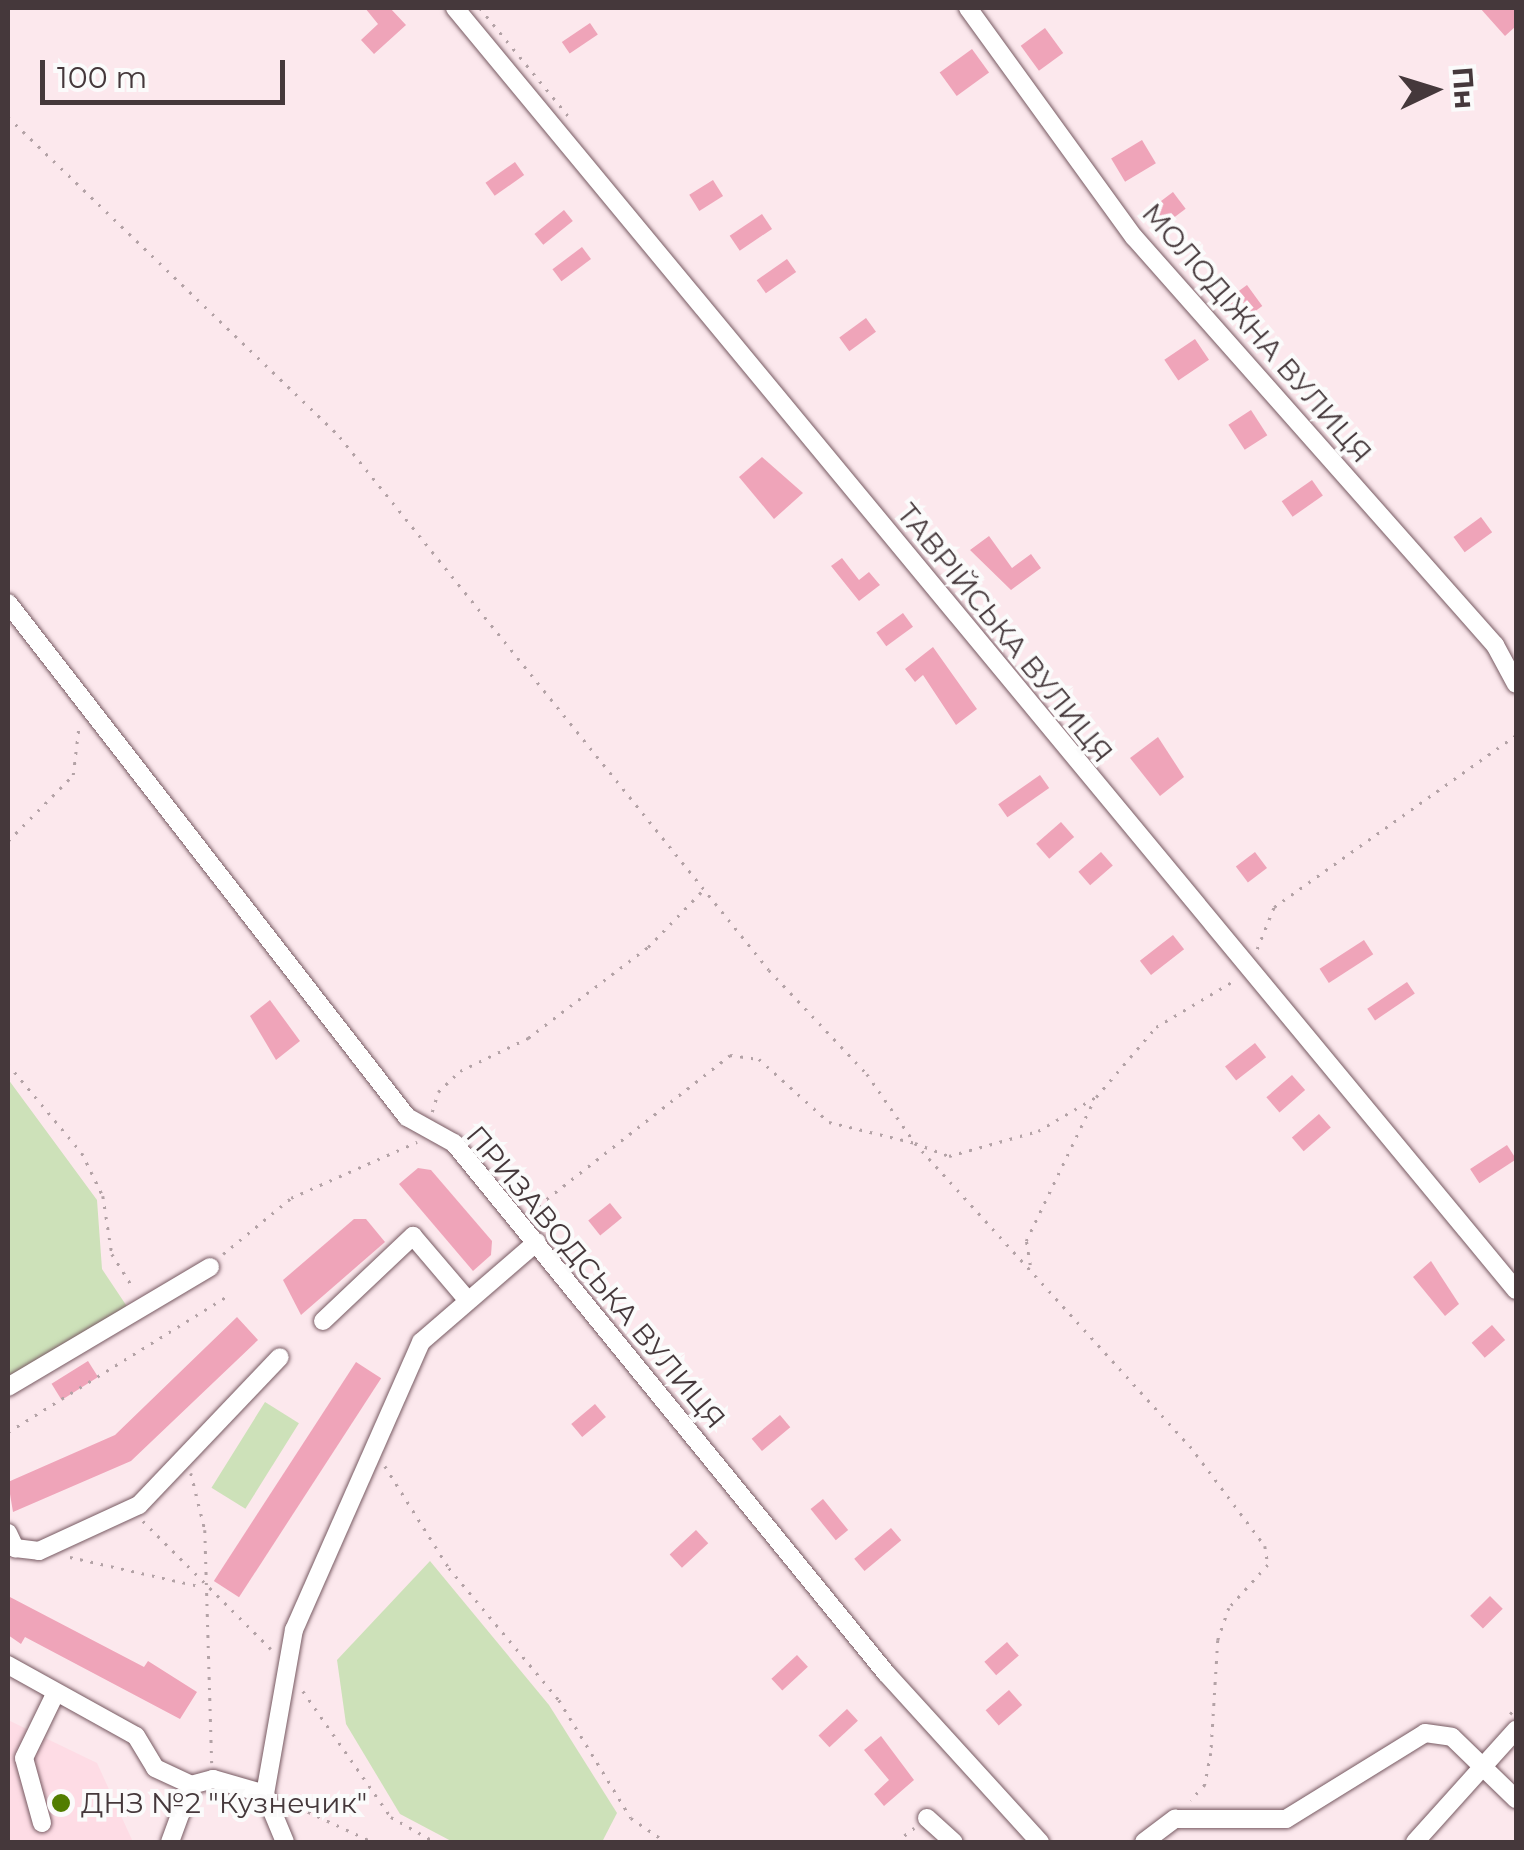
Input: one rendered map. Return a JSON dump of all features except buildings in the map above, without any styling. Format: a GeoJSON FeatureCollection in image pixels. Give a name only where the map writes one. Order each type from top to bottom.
{"type":"FeatureCollection","features":[{"type":"Feature","properties":{"kind":"street","name":"ТАВРІЙСЬКА ВУЛИЦЯ"},"geometry":{"type":"LineString","coordinates":[[455,8],[1253,978],[1516,1290]]}},
{"type":"Feature","properties":{"kind":"street","name":"МОЛОДІЖНА ВУЛИЦЯ"},"geometry":{"type":"LineString","coordinates":[[968,8],[1134,237],[1495,645],[1516,684]]}},
{"type":"Feature","properties":{"kind":"street","name":"ПРИЗАВОДСЬКА ВУЛИЦЯ"},"geometry":{"type":"LineString","coordinates":[[8,603],[73,693],[408,1117],[437,1133],[531,1235],[886,1672],[1040,1842]]}},
{"type":"Feature","properties":{"kind":"street"},"geometry":{"type":"LineString","coordinates":[[285,1842],[265,1794],[294,1630],[376,1452],[421,1342],[531,1235]]}},
{"type":"Feature","properties":{"kind":"street"},"geometry":{"type":"LineString","coordinates":[[323,1321],[413,1236],[465,1298]]}},
{"type":"Feature","properties":{"kind":"street"},"geometry":{"type":"LineString","coordinates":[[8,1387],[210,1266]]}},
{"type":"Feature","properties":{"kind":"street"},"geometry":{"type":"LineString","coordinates":[[8,1533],[15,1548],[39,1551],[139,1505],[280,1357]]}},
{"type":"Feature","properties":{"kind":"street"},"geometry":{"type":"LineString","coordinates":[[8,1665],[136,1736],[155,1768],[191,1785],[213,1780],[265,1794]]}},
{"type":"Feature","properties":{"kind":"street"},"geometry":{"type":"LineString","coordinates":[[42,1822],[24,1758],[56,1692]]}},
{"type":"Feature","properties":{"kind":"street"},"geometry":{"type":"LineString","coordinates":[[1415,1842],[1516,1730]]}},
{"type":"Feature","properties":{"kind":"street"},"geometry":{"type":"LineString","coordinates":[[1144,1842],[1174,1820],[1268,1825],[1425,1733],[1452,1737],[1516,1800]]}},
{"type":"Feature","properties":{"kind":"street"},"geometry":{"type":"LineString","coordinates":[[170,1842],[191,1785]]}},
{"type":"Feature","properties":{"kind":"street"},"geometry":{"type":"LineString","coordinates":[[927,1818],[954,1842]]}},
{"type":"Feature","properties":{"kind":"path"},"geometry":{"type":"LineString","coordinates":[[8,117],[340,438],[704,889],[867,1074],[914,1143],[1190,1446],[1265,1546],[1268,1565],[1229,1608],[1218,1640],[1205,1785],[1174,1820]]}},
{"type":"Feature","properties":{"kind":"path"},"geometry":{"type":"LineString","coordinates":[[8,841],[73,775],[80,732],[73,693]]}},
{"type":"Feature","properties":{"kind":"path"},"geometry":{"type":"LineString","coordinates":[[1030,1267],[1026,1242],[1096,1097],[1156,1027],[1253,978],[1260,930],[1274,907],[1516,735]]}},
{"type":"Feature","properties":{"kind":"path"},"geometry":{"type":"LineString","coordinates":[[210,1266],[291,1198],[437,1133],[432,1113],[448,1082],[528,1038],[648,947],[704,889]]}},
{"type":"Feature","properties":{"kind":"path"},"geometry":{"type":"LineString","coordinates":[[531,1235],[538,1200],[730,1055],[759,1059],[829,1122],[914,1143],[948,1156],[1038,1131],[1096,1097]]}},
{"type":"Feature","properties":{"kind":"path"},"geometry":{"type":"LineString","coordinates":[[8,1064],[82,1153],[103,1196],[112,1254],[146,1307]]}},
{"type":"Feature","properties":{"kind":"path"},"geometry":{"type":"LineString","coordinates":[[8,1432],[227,1296]]}},
{"type":"Feature","properties":{"kind":"path"},"geometry":{"type":"LineString","coordinates":[[376,1452],[449,1568],[559,1700],[632,1818],[666,1842]]}},
{"type":"Feature","properties":{"kind":"path"},"geometry":{"type":"LineString","coordinates":[[185,1460],[199,1489],[213,1780]]}},
{"type":"Feature","properties":{"kind":"path"},"geometry":{"type":"LineString","coordinates":[[39,1551],[204,1588]]}},
{"type":"Feature","properties":{"kind":"path"},"geometry":{"type":"LineString","coordinates":[[265,1794],[373,1842]]}},
{"type":"Feature","properties":{"kind":"path"},"geometry":{"type":"LineString","coordinates":[[896,1842],[927,1818]]}},
{"type":"Feature","properties":{"kind":"shaded area","name":"ДНЗ №2 \"Кузнечик\""},"geometry":{"type":"Polygon","coordinates":[[[8,1720],[97,1763],[133,1842],[8,1842],[8,1720]]]}},
{"type":"Feature","properties":{"kind":"green space"},"geometry":{"type":"Polygon","coordinates":[[[8,1079],[97,1200],[102,1269],[130,1311],[8,1377],[8,1079]]]}},
{"type":"Feature","properties":{"kind":"green space"},"geometry":{"type":"Polygon","coordinates":[[[265,1402],[299,1423],[245,1509],[211,1488],[265,1402]]]}},
{"type":"Feature","properties":{"kind":"green space"},"geometry":{"type":"Polygon","coordinates":[[[430,1561],[549,1705],[617,1813],[602,1842],[453,1842],[400,1814],[346,1724],[337,1660],[430,1561]]]}},
{"type":"Feature","properties":{"kind":"place","name":"ДНЗ №2 \"Кузнечик\""},"geometry":{"type":"Point","coordinates":[61,1803]}}]}
